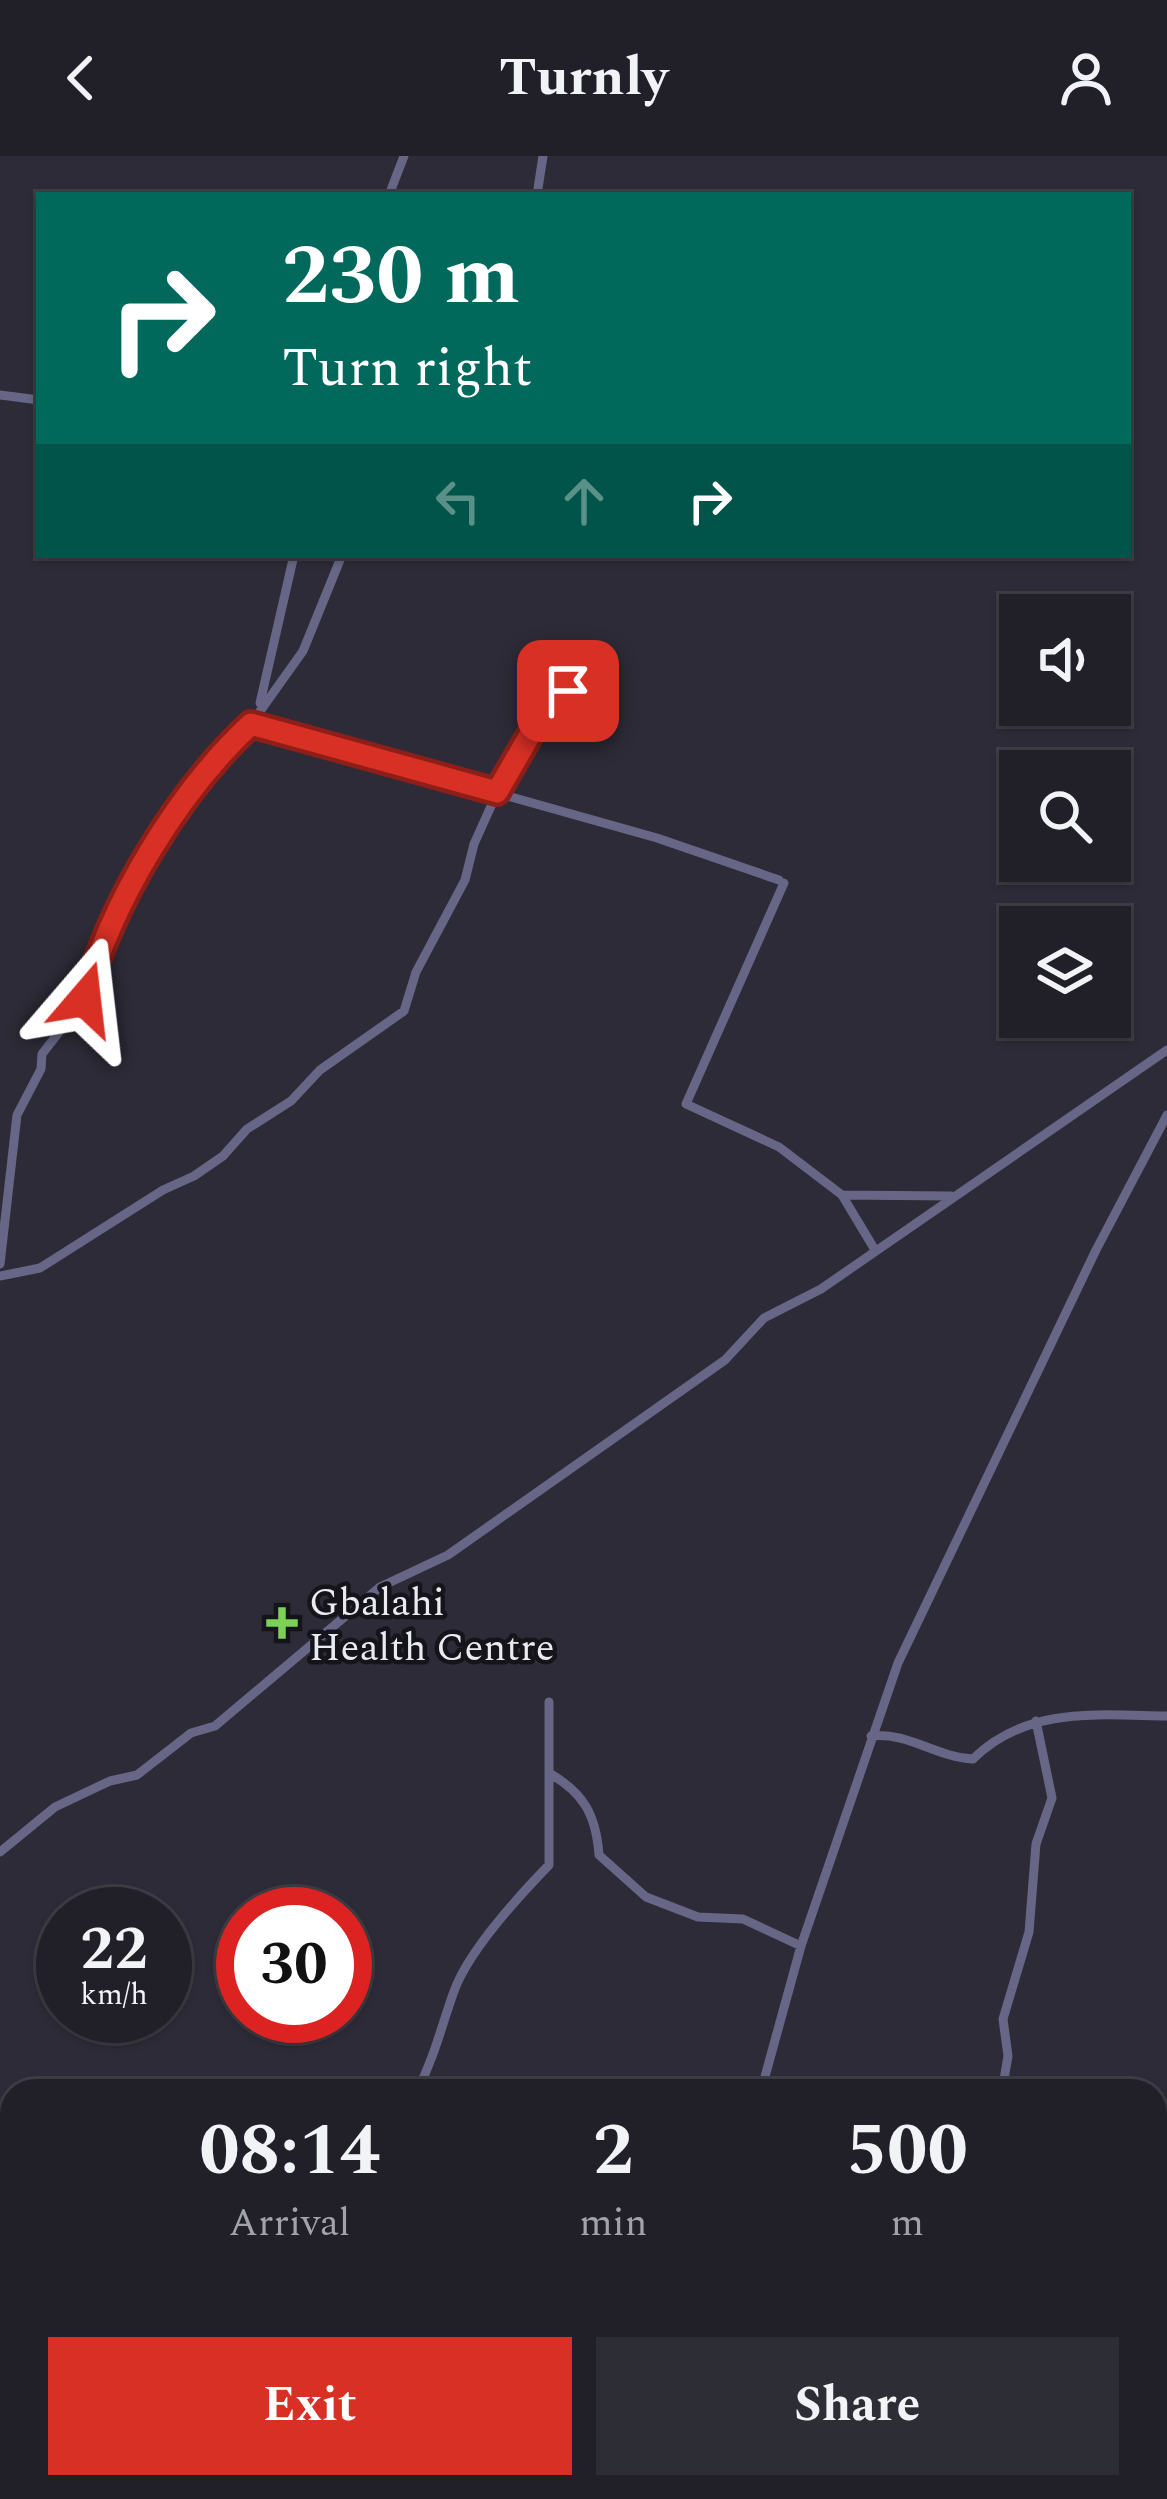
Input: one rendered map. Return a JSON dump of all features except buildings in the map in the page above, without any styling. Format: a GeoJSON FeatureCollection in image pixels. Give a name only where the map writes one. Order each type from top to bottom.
{"type":"FeatureCollection","features":[{"type":"Feature","properties":{"kind":"street"},"geometry":{"type":"LineString","coordinates":[[389,192],[404,156]]}},
{"type":"Feature","properties":{"kind":"street"},"geometry":{"type":"LineString","coordinates":[[537,192],[543,156]]}},
{"type":"Feature","properties":{"kind":"street"},"geometry":{"type":"LineString","coordinates":[[0,395],[36,400]]}},
{"type":"Feature","properties":{"kind":"street"},"geometry":{"type":"LineString","coordinates":[[259,708],[293,558]]}},
{"type":"Feature","properties":{"kind":"street"},"geometry":{"type":"LineString","coordinates":[[0,1264],[17,1115],[41,1069],[42,1054],[85,999],[102,942],[174,813],[214,759],[251,724],[303,650],[341,558]]}},
{"type":"Feature","properties":{"kind":"street"},"geometry":{"type":"LineString","coordinates":[[0,1276],[40,1268],[163,1190],[194,1176],[224,1156],[247,1129],[291,1101],[320,1070],[404,1011],[416,972],[465,880],[474,844],[497,792],[534,728],[568,691],[599,682]]}},
{"type":"Feature","properties":{"kind":"street"},"geometry":{"type":"LineString","coordinates":[[251,724],[497,792],[781,882],[686,1104],[779,1147],[842,1195],[875,1250]]}},
{"type":"Feature","properties":{"kind":"street"},"geometry":{"type":"LineString","coordinates":[[0,1852],[56,1807],[110,1781],[137,1775],[191,1733],[215,1726],[262,1693],[380,1587],[448,1555],[725,1360],[764,1318],[798,1304],[1167,1049]]}},
{"type":"Feature","properties":{"kind":"street"},"geometry":{"type":"LineString","coordinates":[[764,2079],[871,1736],[918,1620],[1167,1115]]}},
{"type":"Feature","properties":{"kind":"street"},"geometry":{"type":"LineString","coordinates":[[842,1195],[951,1196]]}},
{"type":"Feature","properties":{"kind":"street"},"geometry":{"type":"LineString","coordinates":[[423,2079],[440,2046],[454,1990],[514,1902],[549,1865],[549,1702]]}},
{"type":"Feature","properties":{"kind":"street"},"geometry":{"type":"LineString","coordinates":[[871,1736],[899,1733],[944,1757],[973,1759],[993,1740],[1036,1721],[1067,1715],[1167,1716]]}},
{"type":"Feature","properties":{"kind":"street"},"geometry":{"type":"LineString","coordinates":[[1004,2079],[1008,2056],[1003,2019],[1030,1931],[1036,1844],[1052,1798],[1036,1721]]}},
{"type":"Feature","properties":{"kind":"street"},"geometry":{"type":"LineString","coordinates":[[549,1773],[578,1790],[597,1828],[598,1856],[646,1897],[698,1917],[743,1919],[802,1946]]}},
{"type":"Feature","properties":{"kind":"place","name":"Gbalahi Health Centre"},"geometry":{"type":"Point","coordinates":[282,1623]}},
{"type":"Feature","properties":{"kind":"route"},"geometry":{"type":"LineString","coordinates":[[85,999],[102,942],[174,813],[214,759],[251,724],[497,792],[534,728],[568,691]]}}]}
